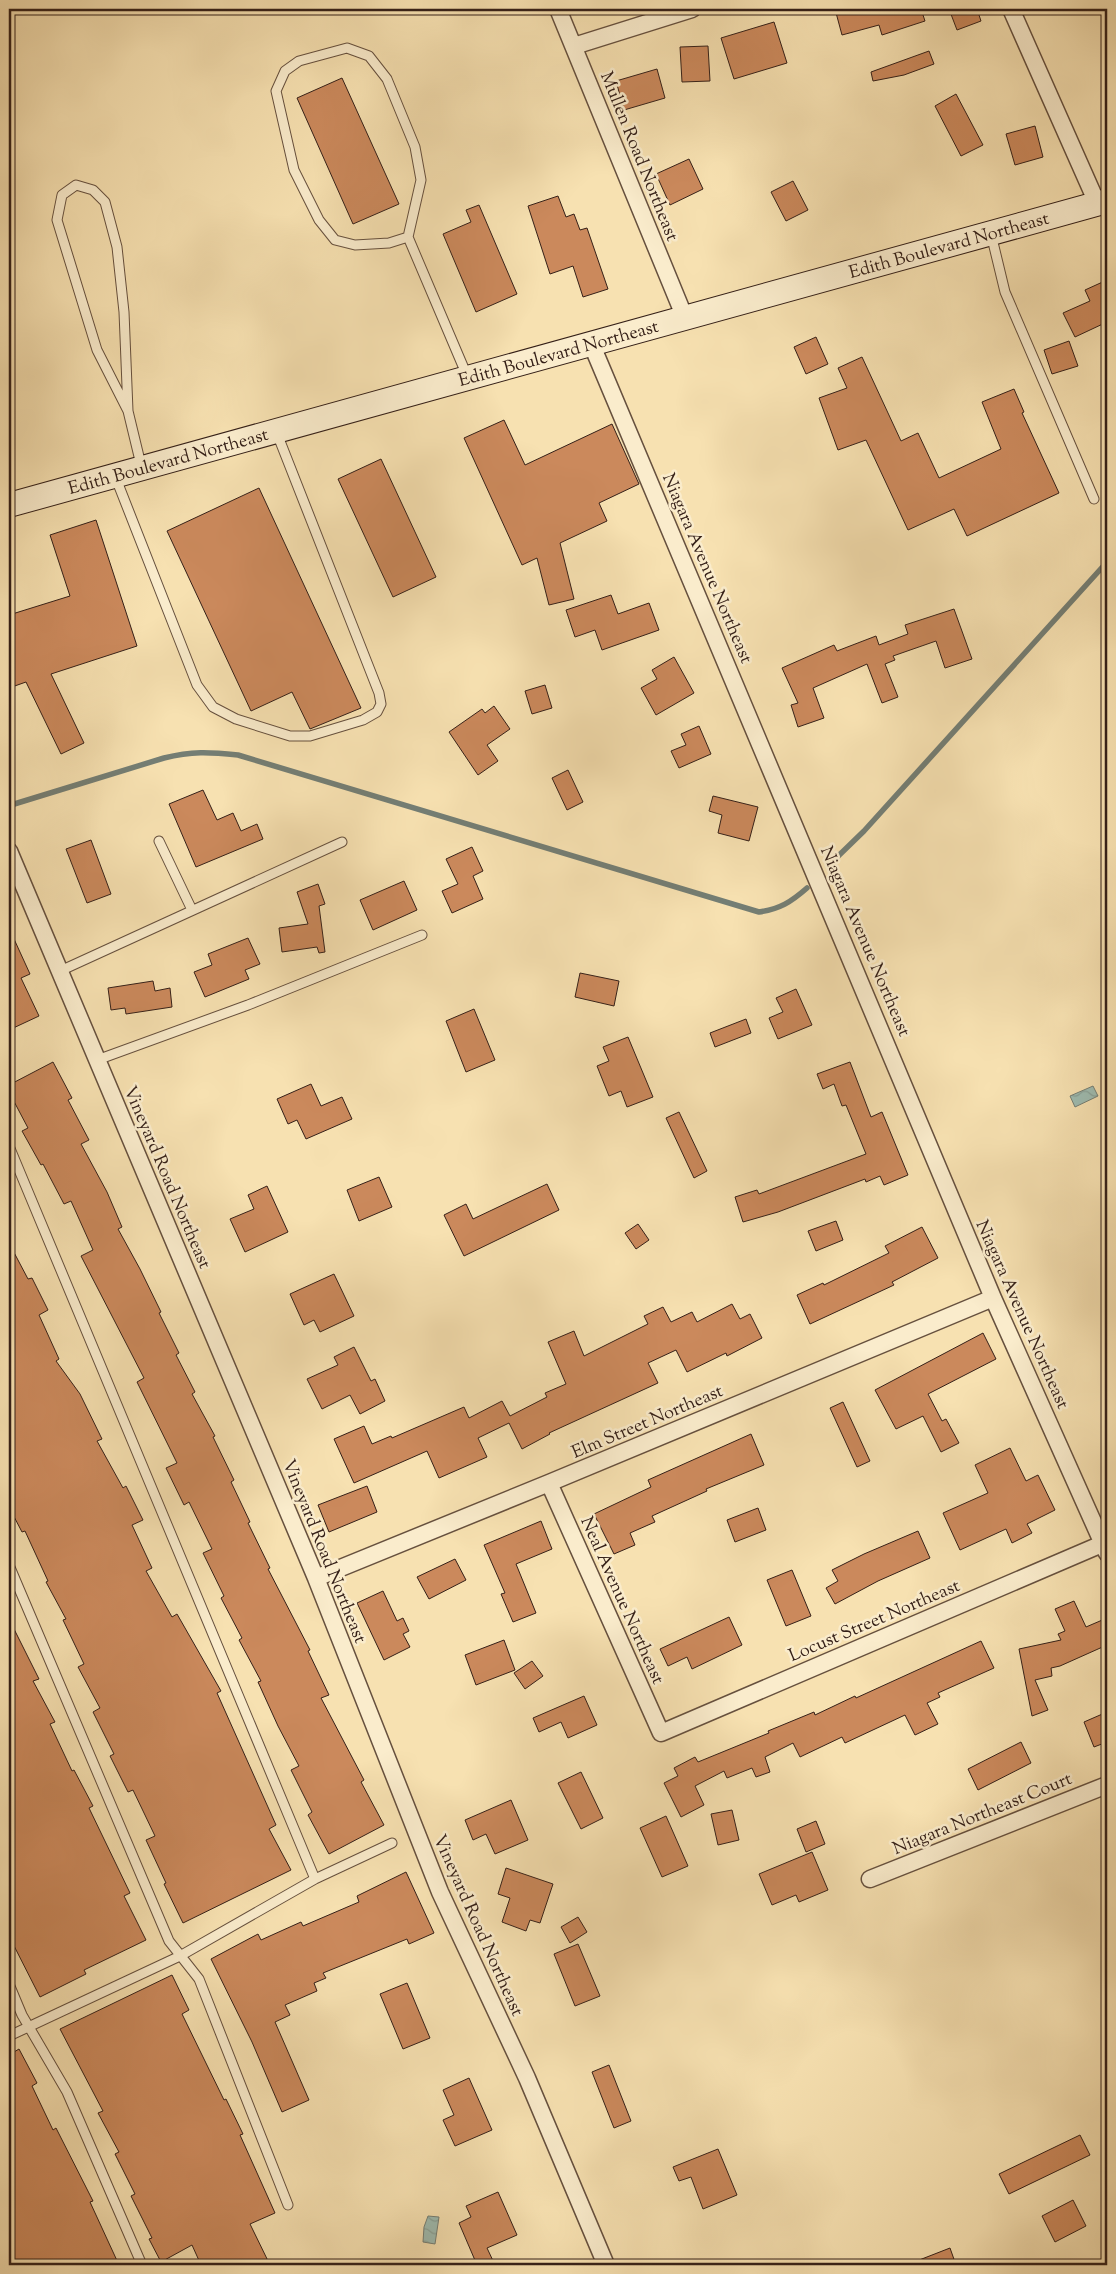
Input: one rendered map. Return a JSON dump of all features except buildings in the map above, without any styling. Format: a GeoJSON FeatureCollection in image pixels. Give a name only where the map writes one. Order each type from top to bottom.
{"type":"FeatureCollection","features":[{"type":"Feature","properties":{"kind":"street","name":"Mullen Road Northeast"},"geometry":{"type":"LineString","coordinates":[[558,9],[685,318]]}},
{"type":"Feature","properties":{"kind":"street"},"geometry":{"type":"LineString","coordinates":[[574,46],[692,9]]}},
{"type":"Feature","properties":{"kind":"street"},"geometry":{"type":"LineString","coordinates":[[1011,9],[1102,202]]}},
{"type":"Feature","properties":{"kind":"street","name":"Edith Boulevard Northeast"},"geometry":{"type":"LineString","coordinates":[[9,505],[1102,202]]}},
{"type":"Feature","properties":{"kind":"street","name":"Niagara Avenue Northeast"},"geometry":{"type":"LineString","coordinates":[[591,343],[993,1298],[1105,1548]]}},
{"type":"Feature","properties":{"kind":"street","name":"Vineyard Road Northeast"},"geometry":{"type":"LineString","coordinates":[[9,851],[316,1578],[440,1892],[530,2087],[606,2265]]}},
{"type":"Feature","properties":{"kind":"street","name":"Elm Street Northeast"},"geometry":{"type":"LineString","coordinates":[[316,1578],[549,1484],[993,1298]]}},
{"type":"Feature","properties":{"kind":"street","name":"Neal Avenue Northeast"},"geometry":{"type":"LineString","coordinates":[[549,1484],[661,1732]]}},
{"type":"Feature","properties":{"kind":"street","name":"Locust Street Northeast"},"geometry":{"type":"LineString","coordinates":[[661,1732],[1105,1548]]}},
{"type":"Feature","properties":{"kind":"street","name":"Niagara Northeast Court"},"geometry":{"type":"LineString","coordinates":[[870,1879],[1107,1785]]}},
{"type":"Feature","properties":{"kind":"lane"},"geometry":{"type":"LineString","coordinates":[[408,236],[389,243],[355,245],[335,240],[319,220],[294,170],[276,91],[285,71],[300,60],[347,48],[369,56],[386,79],[414,147],[421,180],[408,236],[468,378]]}},
{"type":"Feature","properties":{"kind":"lane"},"geometry":{"type":"LineString","coordinates":[[128,411],[97,350],[57,220],[62,195],[76,185],[93,190],[105,202],[116,246],[124,312],[128,411],[142,469]]}},
{"type":"Feature","properties":{"kind":"lane"},"geometry":{"type":"LineString","coordinates":[[990,234],[1004,292],[1094,499]]}},
{"type":"Feature","properties":{"kind":"lane"},"geometry":{"type":"LineString","coordinates":[[115,476],[197,685],[213,707],[236,719],[290,736],[310,736],[363,720],[377,712],[382,704],[276,431]]}},
{"type":"Feature","properties":{"kind":"lane"},"geometry":{"type":"LineString","coordinates":[[159,841],[192,910]]}},
{"type":"Feature","properties":{"kind":"lane"},"geometry":{"type":"LineString","coordinates":[[60,971],[342,842]]}},
{"type":"Feature","properties":{"kind":"lane"},"geometry":{"type":"LineString","coordinates":[[97,1060],[248,1005],[422,935]]}},
{"type":"Feature","properties":{"kind":"lane"},"geometry":{"type":"LineString","coordinates":[[9,1146],[315,1879]]}},
{"type":"Feature","properties":{"kind":"lane"},"geometry":{"type":"LineString","coordinates":[[9,1565],[169,1941],[199,1979],[288,2205]]}},
{"type":"Feature","properties":{"kind":"lane"},"geometry":{"type":"LineString","coordinates":[[9,2036],[30,2028],[180,1956],[315,1879],[392,1843]]}},
{"type":"Feature","properties":{"kind":"lane"},"geometry":{"type":"LineString","coordinates":[[9,1984],[30,2028],[66,2092],[142,2265]]}},
{"type":"Feature","properties":{"kind":"water"},"geometry":{"type":"Polygon","coordinates":[[[1093,1086],[1098,1096],[1075,1107],[1070,1096],[1093,1086]]]}},
{"type":"Feature","properties":{"kind":"water"},"geometry":{"type":"Polygon","coordinates":[[[428,2216],[439,2217],[435,2244],[423,2242],[424,2227],[428,2216]]]}},
{"type":"Feature","properties":{"kind":"waterway"},"geometry":{"type":"LineString","coordinates":[[830,864],[864,831],[1107,562]]}},
{"type":"Feature","properties":{"kind":"waterway"},"geometry":{"type":"LineString","coordinates":[[11,805],[164,758],[201,753],[238,755],[759,912],[785,904],[807,888]]}}]}
